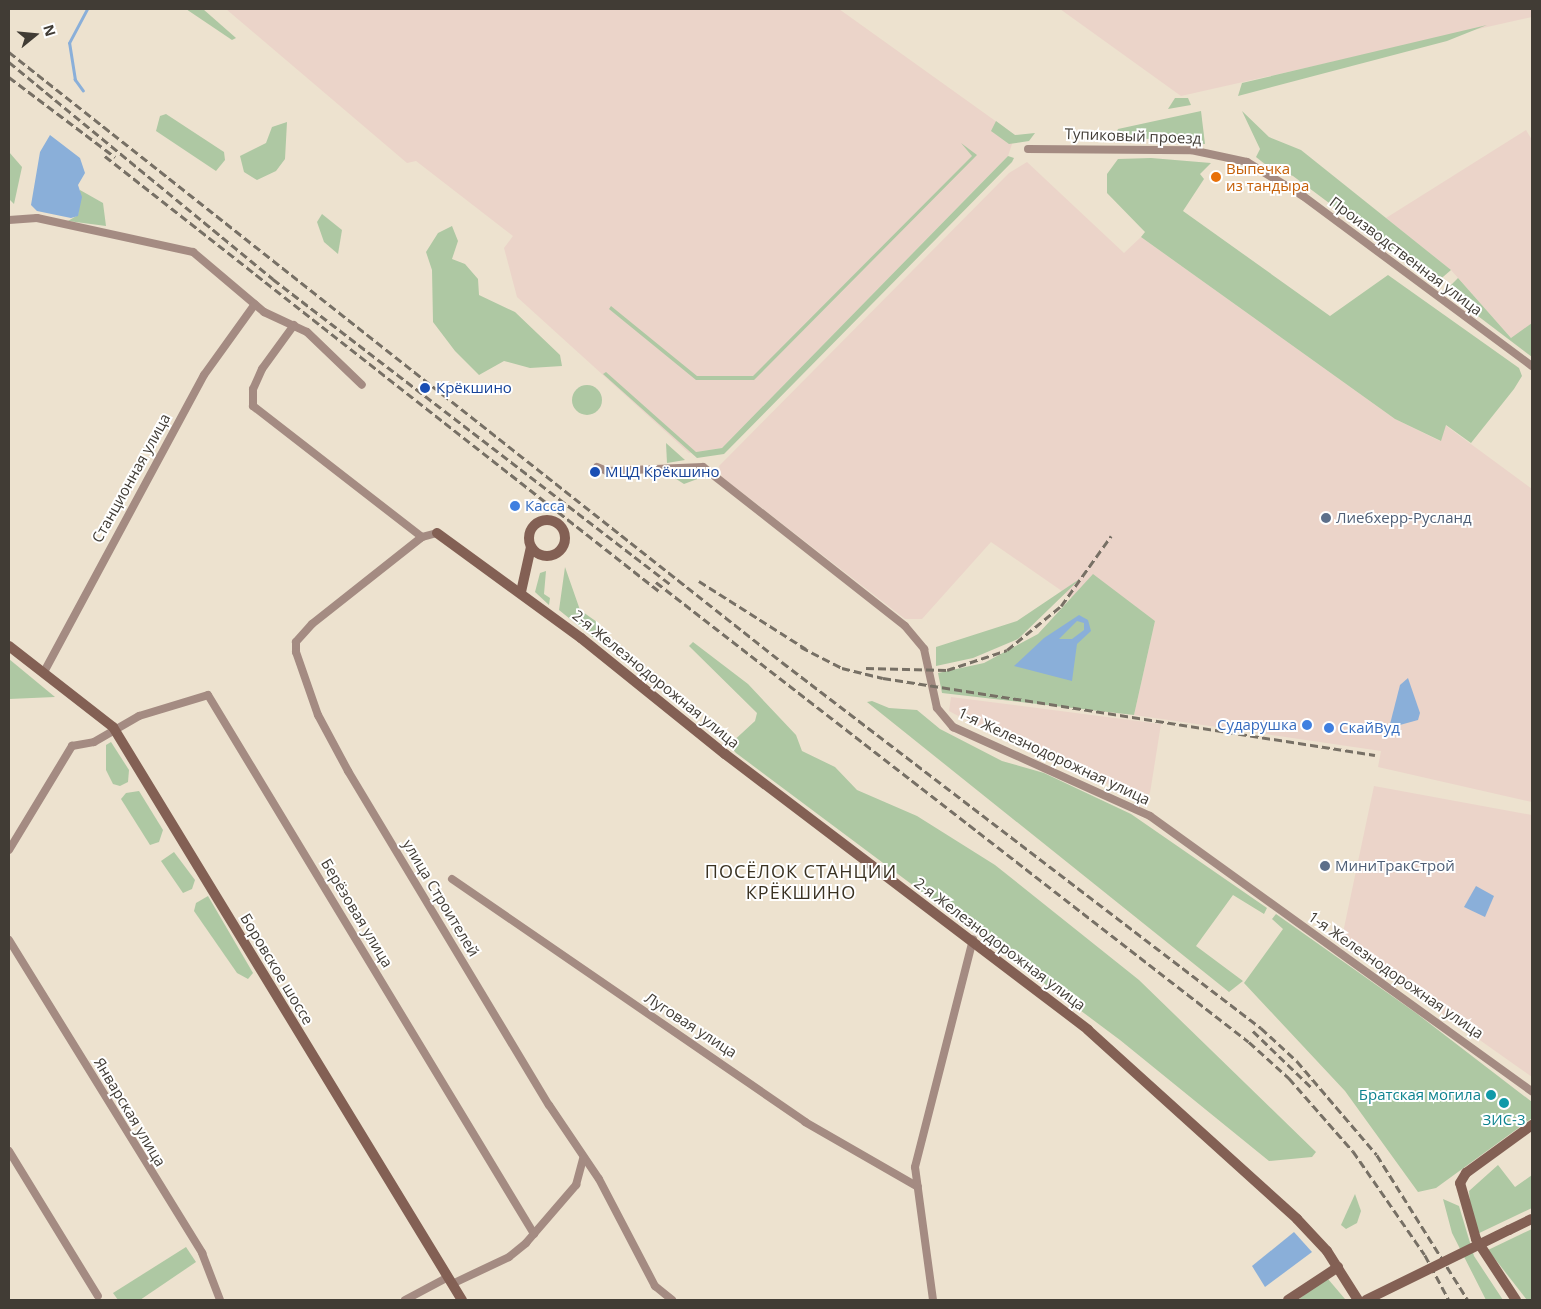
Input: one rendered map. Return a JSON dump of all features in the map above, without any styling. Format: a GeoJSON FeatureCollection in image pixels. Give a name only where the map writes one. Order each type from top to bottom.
{"type":"FeatureCollection","features":[{"type":"Feature","properties":{"kind":"street","name":"Тупиковый проезд"},"geometry":{"type":"LineString","coordinates":[[1028,149],[1127,147],[1235,158]]}},
{"type":"Feature","properties":{"kind":"street","name":"Производственная улица"},"geometry":{"type":"LineString","coordinates":[[1235,158],[1303,196],[1532,366]]}},
{"type":"Feature","properties":{"kind":"street"},"geometry":{"type":"LineString","coordinates":[[9,220],[37,218],[193,252],[255,304],[294,325],[343,364],[362,386]]}},
{"type":"Feature","properties":{"kind":"street","name":"Станционная улица"},"geometry":{"type":"LineString","coordinates":[[44,672],[204,375],[255,304]]}},
{"type":"Feature","properties":{"kind":"street"},"geometry":{"type":"LineString","coordinates":[[294,325],[262,369],[253,389],[253,406],[422,537]]}},
{"type":"Feature","properties":{"kind":"street","name":"1-я Железнодорожная улица"},"geometry":{"type":"LineString","coordinates":[[596,467],[615,470],[694,464],[905,626],[924,649],[937,708],[953,727],[1150,816],[1532,1092]]}},
{"type":"Feature","properties":{"kind":"street"},"geometry":{"type":"LineString","coordinates":[[548,520],[558,524],[564,533],[561,549],[552,555],[536,557],[531,548],[529,534],[534,525],[548,520]]}},
{"type":"Feature","properties":{"kind":"street","name":"2-я Железнодорожная улица"},"geometry":{"type":"LineString","coordinates":[[422,537],[437,533],[521,592],[724,754],[973,938],[1122,1059],[1297,1220],[1338,1266],[1358,1300]]}},
{"type":"Feature","properties":{"kind":"street","name":"улица Строителей"},"geometry":{"type":"LineString","coordinates":[[422,537],[296,642],[315,708],[348,771],[583,1159],[599,1179],[656,1286],[672,1300]]}},
{"type":"Feature","properties":{"kind":"street"},"geometry":{"type":"LineString","coordinates":[[521,592],[536,557]]}},
{"type":"Feature","properties":{"kind":"street","name":"Боровское шоссе"},"geometry":{"type":"LineString","coordinates":[[9,646],[113,727],[462,1300]]}},
{"type":"Feature","properties":{"kind":"street","name":"Берёзовая улица"},"geometry":{"type":"LineString","coordinates":[[113,727],[198,695],[212,697],[534,1234]]}},
{"type":"Feature","properties":{"kind":"street"},"geometry":{"type":"LineString","coordinates":[[9,850],[72,746],[94,742],[113,727]]}},
{"type":"Feature","properties":{"kind":"street","name":"Луговая улица"},"geometry":{"type":"LineString","coordinates":[[452,879],[805,1122],[918,1187]]}},
{"type":"Feature","properties":{"kind":"street"},"geometry":{"type":"LineString","coordinates":[[933,1300],[916,1160],[973,938]]}},
{"type":"Feature","properties":{"kind":"street","name":"Январская улица"},"geometry":{"type":"LineString","coordinates":[[9,940],[202,1253],[220,1300]]}},
{"type":"Feature","properties":{"kind":"street"},"geometry":{"type":"LineString","coordinates":[[1516,1300],[1476,1238],[1460,1183],[1466,1173],[1532,1125]]}},
{"type":"Feature","properties":{"kind":"street"},"geometry":{"type":"LineString","coordinates":[[9,1151],[98,1296]]}},
{"type":"Feature","properties":{"kind":"street"},"geometry":{"type":"LineString","coordinates":[[405,1300],[509,1257],[534,1234],[576,1184],[583,1159]]}},
{"type":"Feature","properties":{"kind":"street"},"geometry":{"type":"LineString","coordinates":[[1366,1300],[1532,1219]]}},
{"type":"Feature","properties":{"kind":"street"},"geometry":{"type":"LineString","coordinates":[[1288,1300],[1338,1266]]}},
{"type":"Feature","properties":{"kind":"shaded area"},"geometry":{"type":"Polygon","coordinates":[[[226,9],[839,9],[1015,135],[1008,156],[722,448],[689,453],[517,297],[504,248],[513,236],[416,161],[407,163],[226,9]]]}},
{"type":"Feature","properties":{"kind":"shaded area"},"geometry":{"type":"Polygon","coordinates":[[[1060,9],[1532,9],[1532,17],[1181,96],[1060,9]]]}},
{"type":"Feature","properties":{"kind":"shaded area"},"geometry":{"type":"Polygon","coordinates":[[[1526,130],[1532,140],[1532,323],[1512,339],[1451,270],[1386,218],[1526,130]]]}},
{"type":"Feature","properties":{"kind":"shaded area"},"geometry":{"type":"Polygon","coordinates":[[[1027,162],[1124,253],[1141,237],[1395,419],[1440,441],[1445,425],[1532,489],[1532,802],[1378,767],[1381,751],[1134,715],[1155,621],[1093,575],[1072,598],[991,542],[922,619],[905,619],[722,477],[719,466],[1009,173],[1027,162]]]}},
{"type":"Feature","properties":{"kind":"shaded area"},"geometry":{"type":"Polygon","coordinates":[[[951,697],[1161,724],[1150,793],[1142,799],[988,732],[949,711],[951,697]]]}},
{"type":"Feature","properties":{"kind":"shaded area"},"geometry":{"type":"Polygon","coordinates":[[[1374,786],[1532,815],[1532,1077],[1341,942],[1374,786]]]}},
{"type":"Feature","properties":{"kind":"green space"},"geometry":{"type":"Polygon","coordinates":[[[186,9],[203,9],[236,38],[232,40],[186,9]]]}},
{"type":"Feature","properties":{"kind":"green space"},"geometry":{"type":"Polygon","coordinates":[[[1487,25],[1447,41],[1238,96],[1242,83],[1487,25]]]}},
{"type":"Feature","properties":{"kind":"green space"},"geometry":{"type":"Polygon","coordinates":[[[1175,98],[1188,98],[1191,105],[1168,109],[1175,98]]]}},
{"type":"Feature","properties":{"kind":"green space"},"geometry":{"type":"Polygon","coordinates":[[[1201,111],[1205,144],[1115,136],[1118,129],[1201,111]]]}},
{"type":"Feature","properties":{"kind":"green space"},"geometry":{"type":"Polygon","coordinates":[[[1242,111],[1269,137],[1301,150],[1451,270],[1436,283],[1293,176],[1266,165],[1256,157],[1260,149],[1242,111]]]}},
{"type":"Feature","properties":{"kind":"green space"},"geometry":{"type":"Polygon","coordinates":[[[166,114],[224,152],[225,160],[216,171],[156,131],[160,116],[166,114]]]}},
{"type":"Feature","properties":{"kind":"green space"},"geometry":{"type":"Polygon","coordinates":[[[996,121],[1015,135],[1035,133],[1029,141],[1009,144],[991,131],[996,121]]]}},
{"type":"Feature","properties":{"kind":"green space"},"geometry":{"type":"Polygon","coordinates":[[[287,122],[285,159],[276,171],[257,180],[244,172],[240,156],[266,143],[272,127],[287,122]]]}},
{"type":"Feature","properties":{"kind":"green space"},"geometry":{"type":"Polygon","coordinates":[[[961,143],[977,155],[754,380],[696,380],[609,309],[611,306],[697,376],[753,376],[972,156],[961,143]]]}},
{"type":"Feature","properties":{"kind":"green space"},"geometry":{"type":"Polygon","coordinates":[[[9,152],[22,167],[14,204],[9,199],[9,152]]]}},
{"type":"Feature","properties":{"kind":"green space"},"geometry":{"type":"Polygon","coordinates":[[[1008,156],[1014,158],[1012,162],[724,454],[697,458],[603,374],[606,372],[696,452],[722,448],[1008,156]]]}},
{"type":"Feature","properties":{"kind":"green space"},"geometry":{"type":"Polygon","coordinates":[[[1151,158],[1211,163],[1200,174],[1204,179],[1183,211],[1330,316],[1388,275],[1519,368],[1522,376],[1514,389],[1471,443],[1446,425],[1441,441],[1395,419],[1141,237],[1145,232],[1107,193],[1107,174],[1118,159],[1151,158]]]}},
{"type":"Feature","properties":{"kind":"green space"},"geometry":{"type":"Polygon","coordinates":[[[80,190],[103,203],[106,226],[68,221],[78,215],[80,190]]]}},
{"type":"Feature","properties":{"kind":"green space"},"geometry":{"type":"Polygon","coordinates":[[[322,214],[342,230],[338,254],[324,242],[317,222],[322,214]]]}},
{"type":"Feature","properties":{"kind":"green space"},"geometry":{"type":"Polygon","coordinates":[[[452,226],[458,241],[452,259],[465,264],[478,279],[479,295],[515,312],[560,355],[562,366],[530,368],[504,361],[479,375],[455,351],[433,322],[432,270],[426,252],[438,233],[452,226]]]}},
{"type":"Feature","properties":{"kind":"green space"},"geometry":{"type":"Polygon","coordinates":[[[1458,278],[1511,338],[1532,323],[1532,357],[1445,291],[1458,278]]]}},
{"type":"Feature","properties":{"kind":"green space"},"geometry":{"type":"Polygon","coordinates":[[[587,385],[598,389],[602,400],[598,411],[587,415],[576,411],[572,400],[576,389],[587,385]]]}},
{"type":"Feature","properties":{"kind":"green space"},"geometry":{"type":"Polygon","coordinates":[[[666,443],[685,460],[667,463],[666,443]]]}},
{"type":"Feature","properties":{"kind":"green space"},"geometry":{"type":"Polygon","coordinates":[[[693,471],[700,478],[684,484],[673,477],[676,472],[693,471]]]}},
{"type":"Feature","properties":{"kind":"green space"},"geometry":{"type":"Polygon","coordinates":[[[565,567],[580,610],[597,622],[596,640],[559,610],[565,567]]]}},
{"type":"Feature","properties":{"kind":"green space"},"geometry":{"type":"Polygon","coordinates":[[[546,571],[544,594],[550,598],[549,605],[535,592],[540,573],[546,571]]]}},
{"type":"Feature","properties":{"kind":"green space"},"geometry":{"type":"Polygon","coordinates":[[[1093,574],[1155,621],[1134,715],[942,693],[938,673],[984,663],[1038,634],[1093,574]]]}},
{"type":"Feature","properties":{"kind":"green space"},"geometry":{"type":"Polygon","coordinates":[[[1081,578],[1018,639],[973,658],[936,666],[936,647],[1017,621],[1081,578]]]}},
{"type":"Feature","properties":{"kind":"green space"},"geometry":{"type":"Polygon","coordinates":[[[693,642],[748,684],[796,735],[802,751],[835,767],[857,790],[917,816],[995,865],[1139,980],[1316,1152],[1312,1157],[1269,1161],[1120,1040],[736,753],[729,745],[755,721],[757,713],[689,646],[693,642]]]}},
{"type":"Feature","properties":{"kind":"green space"},"geometry":{"type":"Polygon","coordinates":[[[9,659],[55,697],[9,699],[9,659]]]}},
{"type":"Feature","properties":{"kind":"green space"},"geometry":{"type":"Polygon","coordinates":[[[872,701],[889,708],[917,710],[940,729],[1002,761],[1044,773],[1131,814],[1267,908],[1264,914],[1233,895],[1196,946],[1243,981],[1229,992],[867,702],[872,701]]]}},
{"type":"Feature","properties":{"kind":"green space"},"geometry":{"type":"Polygon","coordinates":[[[111,742],[129,770],[128,782],[120,786],[113,784],[106,770],[106,745],[111,742]]]}},
{"type":"Feature","properties":{"kind":"green space"},"geometry":{"type":"Polygon","coordinates":[[[139,791],[163,830],[159,842],[150,845],[121,799],[126,793],[139,791]]]}},
{"type":"Feature","properties":{"kind":"green space"},"geometry":{"type":"Polygon","coordinates":[[[174,852],[195,880],[192,889],[183,893],[161,861],[174,852]]]}},
{"type":"Feature","properties":{"kind":"green space"},"geometry":{"type":"Polygon","coordinates":[[[208,896],[253,973],[248,979],[237,973],[194,911],[196,903],[208,896]]]}},
{"type":"Feature","properties":{"kind":"green space"},"geometry":{"type":"Polygon","coordinates":[[[1276,914],[1416,1013],[1532,1102],[1532,1118],[1436,1188],[1418,1192],[1345,1091],[1244,983],[1283,929],[1272,919],[1276,914]]]}},
{"type":"Feature","properties":{"kind":"green space"},"geometry":{"type":"Polygon","coordinates":[[[1498,1165],[1515,1187],[1532,1175],[1532,1208],[1473,1236],[1469,1191],[1498,1165]]]}},
{"type":"Feature","properties":{"kind":"green space"},"geometry":{"type":"Polygon","coordinates":[[[1355,1194],[1361,1211],[1357,1223],[1346,1229],[1341,1225],[1355,1194]]]}},
{"type":"Feature","properties":{"kind":"green space"},"geometry":{"type":"Polygon","coordinates":[[[1443,1199],[1459,1206],[1474,1256],[1503,1300],[1486,1300],[1452,1233],[1443,1199]]]}},
{"type":"Feature","properties":{"kind":"green space"},"geometry":{"type":"Polygon","coordinates":[[[1532,1229],[1532,1300],[1527,1300],[1488,1250],[1532,1229]]]}},
{"type":"Feature","properties":{"kind":"green space"},"geometry":{"type":"Polygon","coordinates":[[[186,1247],[196,1262],[140,1300],[118,1300],[113,1293],[186,1247]]]}},
{"type":"Feature","properties":{"kind":"green space"},"geometry":{"type":"Polygon","coordinates":[[[1328,1279],[1345,1299],[1298,1300],[1313,1288],[1328,1279]]]}},
{"type":"Feature","properties":{"kind":"water"},"geometry":{"type":"Polygon","coordinates":[[[50,135],[80,158],[85,173],[78,185],[82,197],[78,216],[71,218],[37,211],[31,205],[40,152],[50,135]]]}},
{"type":"Feature","properties":{"kind":"water"},"geometry":{"type":"Polygon","coordinates":[[[1079,615],[1088,620],[1091,631],[1077,644],[1072,681],[1014,666],[1044,638],[1079,615]],[[1077,621],[1059,639],[1072,639],[1084,630],[1084,623],[1077,621]]]}},
{"type":"Feature","properties":{"kind":"water"},"geometry":{"type":"Polygon","coordinates":[[[1408,678],[1420,713],[1418,720],[1389,728],[1400,685],[1408,678]]]}},
{"type":"Feature","properties":{"kind":"water"},"geometry":{"type":"Polygon","coordinates":[[[1476,886],[1494,896],[1485,917],[1464,907],[1476,886]]]}},
{"type":"Feature","properties":{"kind":"water"},"geometry":{"type":"Polygon","coordinates":[[[1294,1232],[1312,1252],[1265,1287],[1252,1266],[1294,1232]]]}},
{"type":"Feature","properties":{"kind":"waterway"},"geometry":{"type":"LineString","coordinates":[[83,91],[75,80],[69,43],[87,9]]}},
{"type":"Feature","properties":{"kind":"railway"},"geometry":{"type":"LineString","coordinates":[[9,52],[782,662],[1261,1028],[1297,1061],[1377,1155],[1468,1300]]}},
{"type":"Feature","properties":{"kind":"railway"},"geometry":{"type":"LineString","coordinates":[[9,62],[273,279],[670,584]]}},
{"type":"Feature","properties":{"kind":"railway"},"geometry":{"type":"LineString","coordinates":[[9,77],[115,157]]}},
{"type":"Feature","properties":{"kind":"railway"},"geometry":{"type":"LineString","coordinates":[[105,156],[659,591]]}},
{"type":"Feature","properties":{"kind":"railway"},"geometry":{"type":"LineString","coordinates":[[866,668],[947,670],[1007,650],[1061,606],[1111,536]]}},
{"type":"Feature","properties":{"kind":"railway"},"geometry":{"type":"LineString","coordinates":[[699,581],[806,649]]}},
{"type":"Feature","properties":{"kind":"railway"},"geometry":{"type":"LineString","coordinates":[[656,582],[1249,1042],[1289,1078],[1353,1151],[1425,1255],[1449,1300]]}},
{"type":"Feature","properties":{"kind":"railway"},"geometry":{"type":"LineString","coordinates":[[801,647],[842,668],[883,678],[1375,755]]}},
{"type":"Feature","properties":{"kind":"railway"},"geometry":{"type":"LineString","coordinates":[[1253,1031],[1311,1087]]}},
{"type":"Feature","properties":{"kind":"place","name":"Выпечка из тандыра"},"geometry":{"type":"Point","coordinates":[1216,177]}},
{"type":"Feature","properties":{"kind":"place","name":"Крёкшино"},"geometry":{"type":"Point","coordinates":[425,388]}},
{"type":"Feature","properties":{"kind":"place","name":"МЦД Крёкшино"},"geometry":{"type":"Point","coordinates":[595,472]}},
{"type":"Feature","properties":{"kind":"place","name":"Касса"},"geometry":{"type":"Point","coordinates":[515,506]}},
{"type":"Feature","properties":{"kind":"place","name":"Лиебхерр-Русланд"},"geometry":{"type":"Point","coordinates":[1326,518]}},
{"type":"Feature","properties":{"kind":"place","name":"Сударушка"},"geometry":{"type":"Point","coordinates":[1307,725]}},
{"type":"Feature","properties":{"kind":"place","name":"СкайВуд"},"geometry":{"type":"Point","coordinates":[1329,728]}},
{"type":"Feature","properties":{"kind":"place","name":"МиниТракСтрой"},"geometry":{"type":"Point","coordinates":[1325,866]}},
{"type":"Feature","properties":{"kind":"place","name":"Братская могила"},"geometry":{"type":"Point","coordinates":[1491,1095]}},
{"type":"Feature","properties":{"kind":"place","name":"ЗИС-3"},"geometry":{"type":"Point","coordinates":[1504,1103]}},
{"type":"Feature","properties":{"kind":"district","name":"ПОСЁЛОК СТАНЦИИ КРЁКШИНО"},"geometry":{"type":"Point","coordinates":[801,882]}}]}
